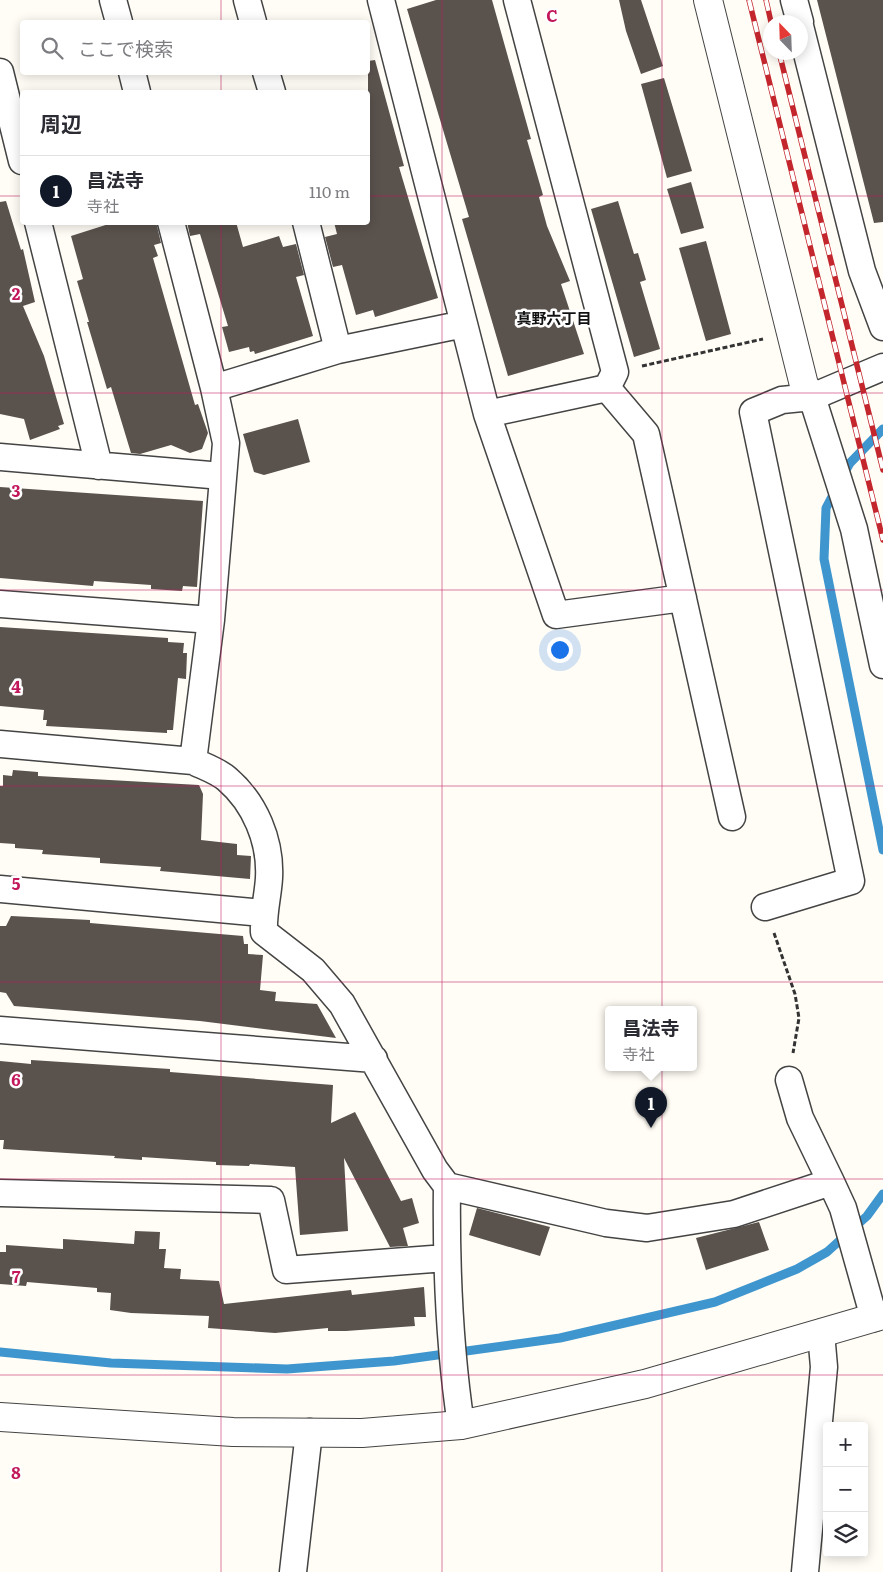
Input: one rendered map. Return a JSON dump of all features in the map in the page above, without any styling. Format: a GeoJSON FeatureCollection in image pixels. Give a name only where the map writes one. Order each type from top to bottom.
{"type":"FeatureCollection","features":[{"type":"Feature","properties":{"kind":"street"},"geometry":{"type":"LineString","coordinates":[[113,0],[118,20]]}},
{"type":"Feature","properties":{"kind":"street"},"geometry":{"type":"LineString","coordinates":[[247,0],[252,20]]}},
{"type":"Feature","properties":{"kind":"street"},"geometry":{"type":"LineString","coordinates":[[381,0],[488,414],[556,615],[683,598]]}},
{"type":"Feature","properties":{"kind":"street"},"geometry":{"type":"LineString","coordinates":[[517,0],[611,380],[646,434],[732,817]]}},
{"type":"Feature","properties":{"kind":"street"},"geometry":{"type":"LineString","coordinates":[[708,0],[804,385],[812,397],[854,529],[883,665]]}},
{"type":"Feature","properties":{"kind":"street"},"geometry":{"type":"LineString","coordinates":[[794,0],[798,15]]}},
{"type":"Feature","properties":{"kind":"street"},"geometry":{"type":"LineString","coordinates":[[808,56],[862,271],[883,327]]}},
{"type":"Feature","properties":{"kind":"street"},"geometry":{"type":"LineString","coordinates":[[0,72],[20,153]]}},
{"type":"Feature","properties":{"kind":"street"},"geometry":{"type":"LineString","coordinates":[[133,75],[136,90]]}},
{"type":"Feature","properties":{"kind":"street"},"geometry":{"type":"LineString","coordinates":[[267,75],[271,90]]}},
{"type":"Feature","properties":{"kind":"street"},"geometry":{"type":"LineString","coordinates":[[39,225],[99,466]]}},
{"type":"Feature","properties":{"kind":"street"},"geometry":{"type":"LineString","coordinates":[[172,225],[214,388],[226,443],[211,620],[193,761]]}},
{"type":"Feature","properties":{"kind":"street"},"geometry":{"type":"LineString","coordinates":[[307,225],[338,350]]}},
{"type":"Feature","properties":{"kind":"street"},"geometry":{"type":"LineString","coordinates":[[214,388],[338,350],[464,324]]}},
{"type":"Feature","properties":{"kind":"street"},"geometry":{"type":"LineString","coordinates":[[765,907],[851,881],[753,412],[782,400],[812,397],[882,370]]}},
{"type":"Feature","properties":{"kind":"street"},"geometry":{"type":"LineString","coordinates":[[488,414],[611,380]]}},
{"type":"Feature","properties":{"kind":"street"},"geometry":{"type":"LineString","coordinates":[[0,457],[222,476]]}},
{"type":"Feature","properties":{"kind":"street"},"geometry":{"type":"LineString","coordinates":[[0,604],[211,620]]}},
{"type":"Feature","properties":{"kind":"street"},"geometry":{"type":"LineString","coordinates":[[0,744],[193,761],[227,778],[253,808],[265,837],[269,878],[263,913],[264,932],[313,970],[342,1004],[435,1170],[447,1186],[446,1258],[450,1334],[461,1425]]}},
{"type":"Feature","properties":{"kind":"street"},"geometry":{"type":"LineString","coordinates":[[0,889],[263,913]]}},
{"type":"Feature","properties":{"kind":"street"},"geometry":{"type":"LineString","coordinates":[[0,1030],[374,1059]]}},
{"type":"Feature","properties":{"kind":"street"},"geometry":{"type":"LineString","coordinates":[[0,1417],[233,1432],[362,1432],[461,1425],[645,1384],[878,1316],[856,1254],[843,1208],[800,1118],[788,1080]]}},
{"type":"Feature","properties":{"kind":"street"},"geometry":{"type":"LineString","coordinates":[[447,1186],[606,1223],[647,1228],[734,1214],[831,1182]]}},
{"type":"Feature","properties":{"kind":"street"},"geometry":{"type":"LineString","coordinates":[[0,1193],[271,1200],[286,1270],[446,1258]]}},
{"type":"Feature","properties":{"kind":"street"},"geometry":{"type":"LineString","coordinates":[[805,1572],[824,1367],[821,1333]]}},
{"type":"Feature","properties":{"kind":"street"},"geometry":{"type":"LineString","coordinates":[[292,1572],[309,1432]]}},
{"type":"Feature","properties":{"kind":"path"},"geometry":{"type":"LineString","coordinates":[[611,380],[791,333]]}},
{"type":"Feature","properties":{"kind":"path"},"geometry":{"type":"LineString","coordinates":[[765,907],[795,994],[799,1018],[788,1080]]}},
{"type":"Feature","properties":{"kind":"building"},"geometry":{"type":"Polygon","coordinates":[[[436,0],[492,0],[531,139],[527,140],[543,195],[539,197],[547,226],[570,281],[561,284],[584,354],[508,376],[462,219],[469,217],[407,9],[436,0]]]}},
{"type":"Feature","properties":{"kind":"building"},"geometry":{"type":"Polygon","coordinates":[[[619,0],[641,0],[663,66],[641,74],[626,31],[619,0]]]}},
{"type":"Feature","properties":{"kind":"building"},"geometry":{"type":"Polygon","coordinates":[[[817,0],[883,0],[883,222],[874,223],[817,0]]]}},
{"type":"Feature","properties":{"kind":"building"},"geometry":{"type":"Polygon","coordinates":[[[375,60],[404,166],[399,167],[438,298],[375,317],[373,310],[356,315],[342,265],[333,267],[325,237],[337,234],[335,225],[370,225],[370,90],[368,90],[368,75],[370,75],[370,61],[375,60]]]}},
{"type":"Feature","properties":{"kind":"building"},"geometry":{"type":"Polygon","coordinates":[[[664,78],[692,171],[667,178],[641,84],[664,78]]]}},
{"type":"Feature","properties":{"kind":"building"},"geometry":{"type":"Polygon","coordinates":[[[691,182],[704,228],[681,234],[667,189],[691,182]]]}},
{"type":"Feature","properties":{"kind":"building"},"geometry":{"type":"Polygon","coordinates":[[[6,201],[21,250],[23,249],[35,302],[23,306],[44,356],[64,424],[58,426],[60,429],[30,440],[24,419],[0,414],[0,202],[6,201]]]}},
{"type":"Feature","properties":{"kind":"building"},"geometry":{"type":"Polygon","coordinates":[[[618,201],[634,254],[638,253],[646,280],[640,282],[660,349],[634,357],[591,209],[618,201]]]}},
{"type":"Feature","properties":{"kind":"building"},"geometry":{"type":"Polygon","coordinates":[[[106,225],[157,225],[161,243],[154,245],[158,256],[153,258],[195,405],[198,404],[208,433],[202,449],[190,453],[171,445],[140,454],[131,453],[111,387],[107,389],[87,322],[89,322],[77,281],[83,279],[71,236],[106,225]]]}},
{"type":"Feature","properties":{"kind":"building"},"geometry":{"type":"Polygon","coordinates":[[[188,225],[237,225],[243,247],[279,236],[283,247],[296,244],[304,275],[296,277],[313,336],[255,354],[254,351],[250,352],[249,347],[229,352],[222,327],[228,326],[200,234],[190,236],[188,225]]]}},
{"type":"Feature","properties":{"kind":"building"},"geometry":{"type":"Polygon","coordinates":[[[706,241],[731,334],[706,341],[679,248],[706,241]]]}},
{"type":"Feature","properties":{"kind":"building"},"geometry":{"type":"Polygon","coordinates":[[[298,419],[310,462],[264,475],[254,472],[243,434],[298,419]]]}},
{"type":"Feature","properties":{"kind":"building"},"geometry":{"type":"Polygon","coordinates":[[[0,487],[203,501],[197,587],[183,586],[182,591],[151,589],[151,585],[94,581],[93,586],[0,578],[0,487]]]}},
{"type":"Feature","properties":{"kind":"building"},"geometry":{"type":"Polygon","coordinates":[[[0,627],[168,638],[168,642],[184,643],[183,653],[187,653],[186,679],[178,678],[173,730],[167,730],[167,733],[46,726],[47,720],[43,720],[44,710],[0,706],[0,627]]]}},
{"type":"Feature","properties":{"kind":"building"},"geometry":{"type":"Polygon","coordinates":[[[13,770],[38,772],[38,776],[199,785],[203,794],[201,840],[237,844],[237,855],[251,856],[250,879],[160,871],[161,867],[100,863],[100,858],[42,854],[43,850],[15,848],[15,844],[0,843],[0,786],[3,786],[3,775],[12,776],[13,770]]]}},
{"type":"Feature","properties":{"kind":"building"},"geometry":{"type":"Polygon","coordinates":[[[11,916],[90,920],[90,923],[243,936],[244,944],[248,944],[248,954],[263,955],[260,990],[276,992],[275,1001],[317,1004],[336,1038],[200,1021],[14,1006],[6,993],[0,992],[0,926],[6,926],[11,916]]]}},
{"type":"Feature","properties":{"kind":"building"},"geometry":{"type":"Polygon","coordinates":[[[31,1060],[170,1069],[170,1072],[333,1085],[331,1123],[355,1112],[401,1201],[412,1198],[419,1223],[403,1228],[408,1246],[390,1247],[344,1158],[348,1231],[300,1235],[295,1167],[250,1164],[249,1166],[216,1165],[216,1162],[142,1157],[142,1160],[114,1158],[115,1156],[3,1149],[4,1140],[0,1140],[0,1061],[31,1064],[31,1060]]]}},
{"type":"Feature","properties":{"kind":"building"},"geometry":{"type":"Polygon","coordinates":[[[477,1208],[550,1227],[540,1256],[469,1235],[477,1208]]]}},
{"type":"Feature","properties":{"kind":"building"},"geometry":{"type":"Polygon","coordinates":[[[759,1222],[769,1250],[706,1270],[696,1238],[759,1222]]]}},
{"type":"Feature","properties":{"kind":"building"},"geometry":{"type":"Polygon","coordinates":[[[135,1231],[160,1232],[159,1249],[166,1249],[164,1268],[181,1269],[180,1279],[219,1281],[224,1304],[351,1290],[352,1295],[424,1287],[426,1317],[414,1317],[415,1326],[346,1331],[328,1331],[328,1328],[275,1333],[208,1328],[209,1316],[131,1313],[110,1310],[111,1293],[97,1292],[97,1288],[27,1282],[26,1286],[0,1284],[0,1252],[6,1252],[6,1245],[63,1249],[63,1239],[134,1244],[135,1231]]]}},
{"type":"Feature","properties":{"kind":"waterway"},"geometry":{"type":"LineString","coordinates":[[842,477],[850,463],[883,429]]}},
{"type":"Feature","properties":{"kind":"waterway"},"geometry":{"type":"LineString","coordinates":[[836,489],[826,508],[824,559],[883,850]]}},
{"type":"Feature","properties":{"kind":"waterway"},"geometry":{"type":"LineString","coordinates":[[0,1352],[111,1363],[287,1369],[394,1361],[560,1338],[715,1302],[797,1269],[827,1252],[867,1216],[883,1194]]}},
{"type":"Feature","properties":{"kind":"railway"},"geometry":{"type":"LineString","coordinates":[[749,0],[883,540]]}},
{"type":"Feature","properties":{"kind":"railway"},"geometry":{"type":"LineString","coordinates":[[766,0],[769,15]]}},
{"type":"Feature","properties":{"kind":"railway"},"geometry":{"type":"LineString","coordinates":[[781,60],[883,470]]}},
{"type":"Feature","properties":{"kind":"place","name":"昌法寺"},"geometry":{"type":"Point","coordinates":[651,1128]}},
{"type":"Feature","properties":{"kind":"district","name":"真野六丁目"},"geometry":{"type":"Point","coordinates":[554,319]}}]}
